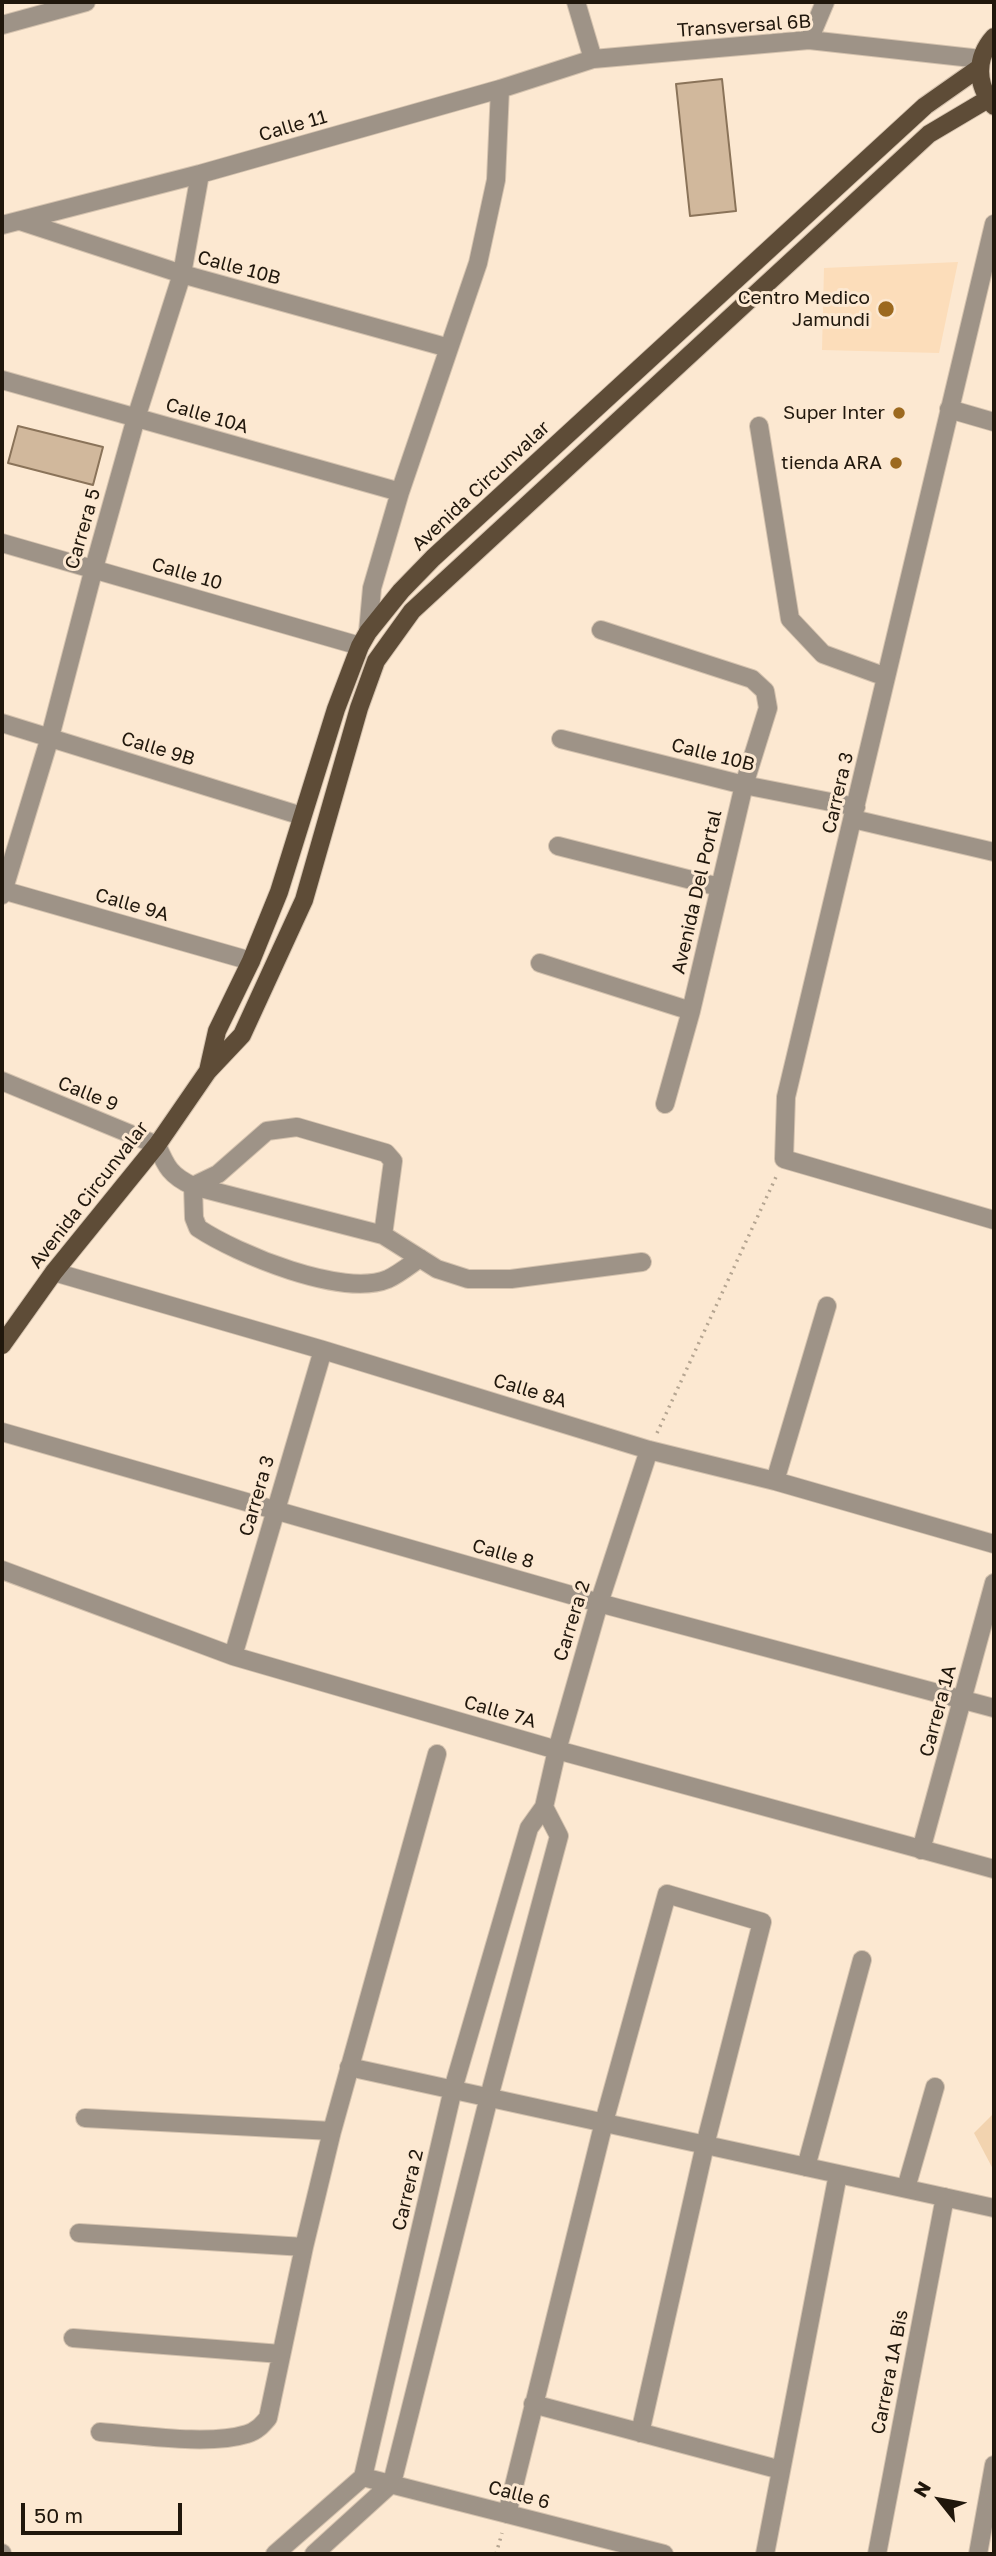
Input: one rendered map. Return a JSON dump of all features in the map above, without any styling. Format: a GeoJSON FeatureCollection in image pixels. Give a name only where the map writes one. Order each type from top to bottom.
{"type":"FeatureCollection","features":[{"type":"Feature","properties":{"kind":"main road"},"geometry":{"type":"LineString","coordinates":[[991,102],[982,86],[980,64],[988,44],[994,37]]}},
{"type":"Feature","properties":{"kind":"main road","name":"Avenida Circunvalar"},"geometry":{"type":"LineString","coordinates":[[208,1071],[217,1031],[251,961],[279,892],[336,709],[364,639],[401,591],[454,539],[925,106],[980,64]]}},
{"type":"Feature","properties":{"kind":"main road","name":"Avenida Circunvalar"},"geometry":{"type":"LineString","coordinates":[[2,1345],[54,1272],[157,1145],[208,1071],[242,1035],[271,977],[304,900],[359,708],[376,661],[412,611],[929,134],[991,102]]}},
{"type":"Feature","properties":{"kind":"street"},"geometry":{"type":"LineString","coordinates":[[2,24],[86,2]]}},
{"type":"Feature","properties":{"kind":"street"},"geometry":{"type":"LineString","coordinates":[[576,2],[593,59]]}},
{"type":"Feature","properties":{"kind":"street"},"geometry":{"type":"LineString","coordinates":[[809,40],[825,2]]}},
{"type":"Feature","properties":{"kind":"street","name":"Transversal 6B"},"geometry":{"type":"LineString","coordinates":[[593,59],[809,40],[980,64]]}},
{"type":"Feature","properties":{"kind":"street","name":"Calle 11"},"geometry":{"type":"LineString","coordinates":[[2,225],[200,174],[500,89],[593,59]]}},
{"type":"Feature","properties":{"kind":"street"},"geometry":{"type":"LineString","coordinates":[[364,639],[372,588],[400,492],[478,263],[496,180],[500,89]]}},
{"type":"Feature","properties":{"kind":"street","name":"Carrera 5"},"geometry":{"type":"LineString","coordinates":[[2,892],[50,737],[136,418],[182,274],[200,174]]}},
{"type":"Feature","properties":{"kind":"street","name":"Calle 10B"},"geometry":{"type":"LineString","coordinates":[[20,221],[182,274],[449,348]]}},
{"type":"Feature","properties":{"kind":"street","name":"Carrera 3"},"geometry":{"type":"LineString","coordinates":[[784,1159],[786,1097],[994,224]]}},
{"type":"Feature","properties":{"kind":"street","name":"Calle 10A"},"geometry":{"type":"LineString","coordinates":[[2,380],[400,492]]}},
{"type":"Feature","properties":{"kind":"street"},"geometry":{"type":"LineString","coordinates":[[948,410],[994,422]]}},
{"type":"Feature","properties":{"kind":"street"},"geometry":{"type":"LineString","coordinates":[[759,426],[790,619],[823,654],[886,677]]}},
{"type":"Feature","properties":{"kind":"street","name":"Calle 10"},"geometry":{"type":"LineString","coordinates":[[2,543],[364,639]]}},
{"type":"Feature","properties":{"kind":"street","name":"Avenida Del Portal"},"geometry":{"type":"LineString","coordinates":[[601,630],[752,679],[765,691],[768,708],[744,785],[691,1011],[665,1104]]}},
{"type":"Feature","properties":{"kind":"street","name":"Calle 9B"},"geometry":{"type":"LineString","coordinates":[[2,723],[302,816]]}},
{"type":"Feature","properties":{"kind":"street","name":"Calle 10B"},"geometry":{"type":"LineString","coordinates":[[561,739],[855,813],[994,852]]}},
{"type":"Feature","properties":{"kind":"street"},"geometry":{"type":"LineString","coordinates":[[558,846],[719,887]]}},
{"type":"Feature","properties":{"kind":"street","name":"Calle 9A"},"geometry":{"type":"LineString","coordinates":[[2,892],[251,961]]}},
{"type":"Feature","properties":{"kind":"street"},"geometry":{"type":"LineString","coordinates":[[540,963],[691,1011]]}},
{"type":"Feature","properties":{"kind":"street","name":"Calle 9"},"geometry":{"type":"LineString","coordinates":[[2,1081],[157,1145]]}},
{"type":"Feature","properties":{"kind":"street"},"geometry":{"type":"LineString","coordinates":[[193,1186],[218,1174],[267,1131],[297,1127],[386,1153],[393,1161],[383,1235]]}},
{"type":"Feature","properties":{"kind":"street"},"geometry":{"type":"LineString","coordinates":[[157,1145],[165,1164],[177,1178],[193,1186],[383,1235],[437,1269],[468,1279],[511,1279],[642,1262]]}},
{"type":"Feature","properties":{"kind":"street"},"geometry":{"type":"LineString","coordinates":[[784,1159],[994,1220]]}},
{"type":"Feature","properties":{"kind":"street"},"geometry":{"type":"LineString","coordinates":[[193,1186],[194,1218],[198,1228],[262,1260],[320,1278],[357,1284],[387,1279],[420,1258]]}},
{"type":"Feature","properties":{"kind":"street","name":"Calle 8A"},"geometry":{"type":"LineString","coordinates":[[54,1272],[323,1350],[649,1450],[775,1481],[994,1544]]}},
{"type":"Feature","properties":{"kind":"street"},"geometry":{"type":"LineString","coordinates":[[775,1481],[827,1306]]}},
{"type":"Feature","properties":{"kind":"street","name":"Carrera 3"},"geometry":{"type":"LineString","coordinates":[[233,1656],[323,1350]]}},
{"type":"Feature","properties":{"kind":"street","name":"Calle 8"},"geometry":{"type":"LineString","coordinates":[[2,1432],[598,1603],[994,1708]]}},
{"type":"Feature","properties":{"kind":"street","name":"Carrera 2"},"geometry":{"type":"LineString","coordinates":[[363,2477],[453,2090],[529,1828],[544,1807],[556,1750],[598,1603],[649,1450]]}},
{"type":"Feature","properties":{"kind":"street","name":"Calle 7A"},"geometry":{"type":"LineString","coordinates":[[2,1570],[233,1656],[556,1750],[994,1869]]}},
{"type":"Feature","properties":{"kind":"street","name":"Carrera 1A"},"geometry":{"type":"LineString","coordinates":[[921,1850],[994,1583]]}},
{"type":"Feature","properties":{"kind":"street"},"geometry":{"type":"LineString","coordinates":[[100,2432],[191,2439],[225,2438],[259,2429],[268,2418],[331,2131],[437,1754]]}},
{"type":"Feature","properties":{"kind":"street"},"geometry":{"type":"LineString","coordinates":[[314,2554],[392,2483],[489,2097],[559,1836],[544,1807]]}},
{"type":"Feature","properties":{"kind":"street"},"geometry":{"type":"LineString","coordinates":[[506,2514],[604,2122],[667,1894],[762,1922],[705,2144],[640,2433]]}},
{"type":"Feature","properties":{"kind":"street"},"geometry":{"type":"LineString","coordinates":[[806,2166],[862,1960]]}},
{"type":"Feature","properties":{"kind":"street"},"geometry":{"type":"LineString","coordinates":[[349,2067],[994,2208]]}},
{"type":"Feature","properties":{"kind":"street"},"geometry":{"type":"LineString","coordinates":[[906,2188],[935,2087]]}},
{"type":"Feature","properties":{"kind":"street"},"geometry":{"type":"LineString","coordinates":[[85,2119],[331,2131]]}},
{"type":"Feature","properties":{"kind":"street"},"geometry":{"type":"LineString","coordinates":[[765,2554],[838,2174]]}},
{"type":"Feature","properties":{"kind":"street","name":"Carrera 1A Bis"},"geometry":{"type":"LineString","coordinates":[[877,2554],[945,2197]]}},
{"type":"Feature","properties":{"kind":"street"},"geometry":{"type":"LineString","coordinates":[[79,2233],[304,2247]]}},
{"type":"Feature","properties":{"kind":"street"},"geometry":{"type":"LineString","coordinates":[[73,2338],[281,2354]]}},
{"type":"Feature","properties":{"kind":"street"},"geometry":{"type":"LineString","coordinates":[[533,2404],[781,2470]]}},
{"type":"Feature","properties":{"kind":"street"},"geometry":{"type":"LineString","coordinates":[[978,2554],[994,2465]]}},
{"type":"Feature","properties":{"kind":"street"},"geometry":{"type":"LineString","coordinates":[[275,2554],[363,2477]]}},
{"type":"Feature","properties":{"kind":"street","name":"Calle 6"},"geometry":{"type":"LineString","coordinates":[[363,2477],[664,2554]]}},
{"type":"Feature","properties":{"kind":"path"},"geometry":{"type":"LineString","coordinates":[[649,1450],[784,1159]]}},
{"type":"Feature","properties":{"kind":"shaded area","name":"Centro Medico Jamundi"},"geometry":{"type":"Polygon","coordinates":[[[958,262],[939,353],[822,350],[824,268],[958,262]]]}},
{"type":"Feature","properties":{"kind":"shaded area"},"geometry":{"type":"Polygon","coordinates":[[[994,2113],[994,2171],[974,2133],[994,2113]]]}},
{"type":"Feature","properties":{"kind":"building"},"geometry":{"type":"Polygon","coordinates":[[[722,79],[736,211],[690,216],[676,84],[722,79]]]}},
{"type":"Feature","properties":{"kind":"building"},"geometry":{"type":"Polygon","coordinates":[[[18,426],[103,447],[93,485],[8,463],[18,426]]]}},
{"type":"Feature","properties":{"kind":"place","name":"Centro Medico Jamundi"},"geometry":{"type":"Point","coordinates":[886,309]}},
{"type":"Feature","properties":{"kind":"place","name":"Super Inter"},"geometry":{"type":"Point","coordinates":[899,413]}},
{"type":"Feature","properties":{"kind":"place","name":"tienda ARA"},"geometry":{"type":"Point","coordinates":[896,463]}}]}
